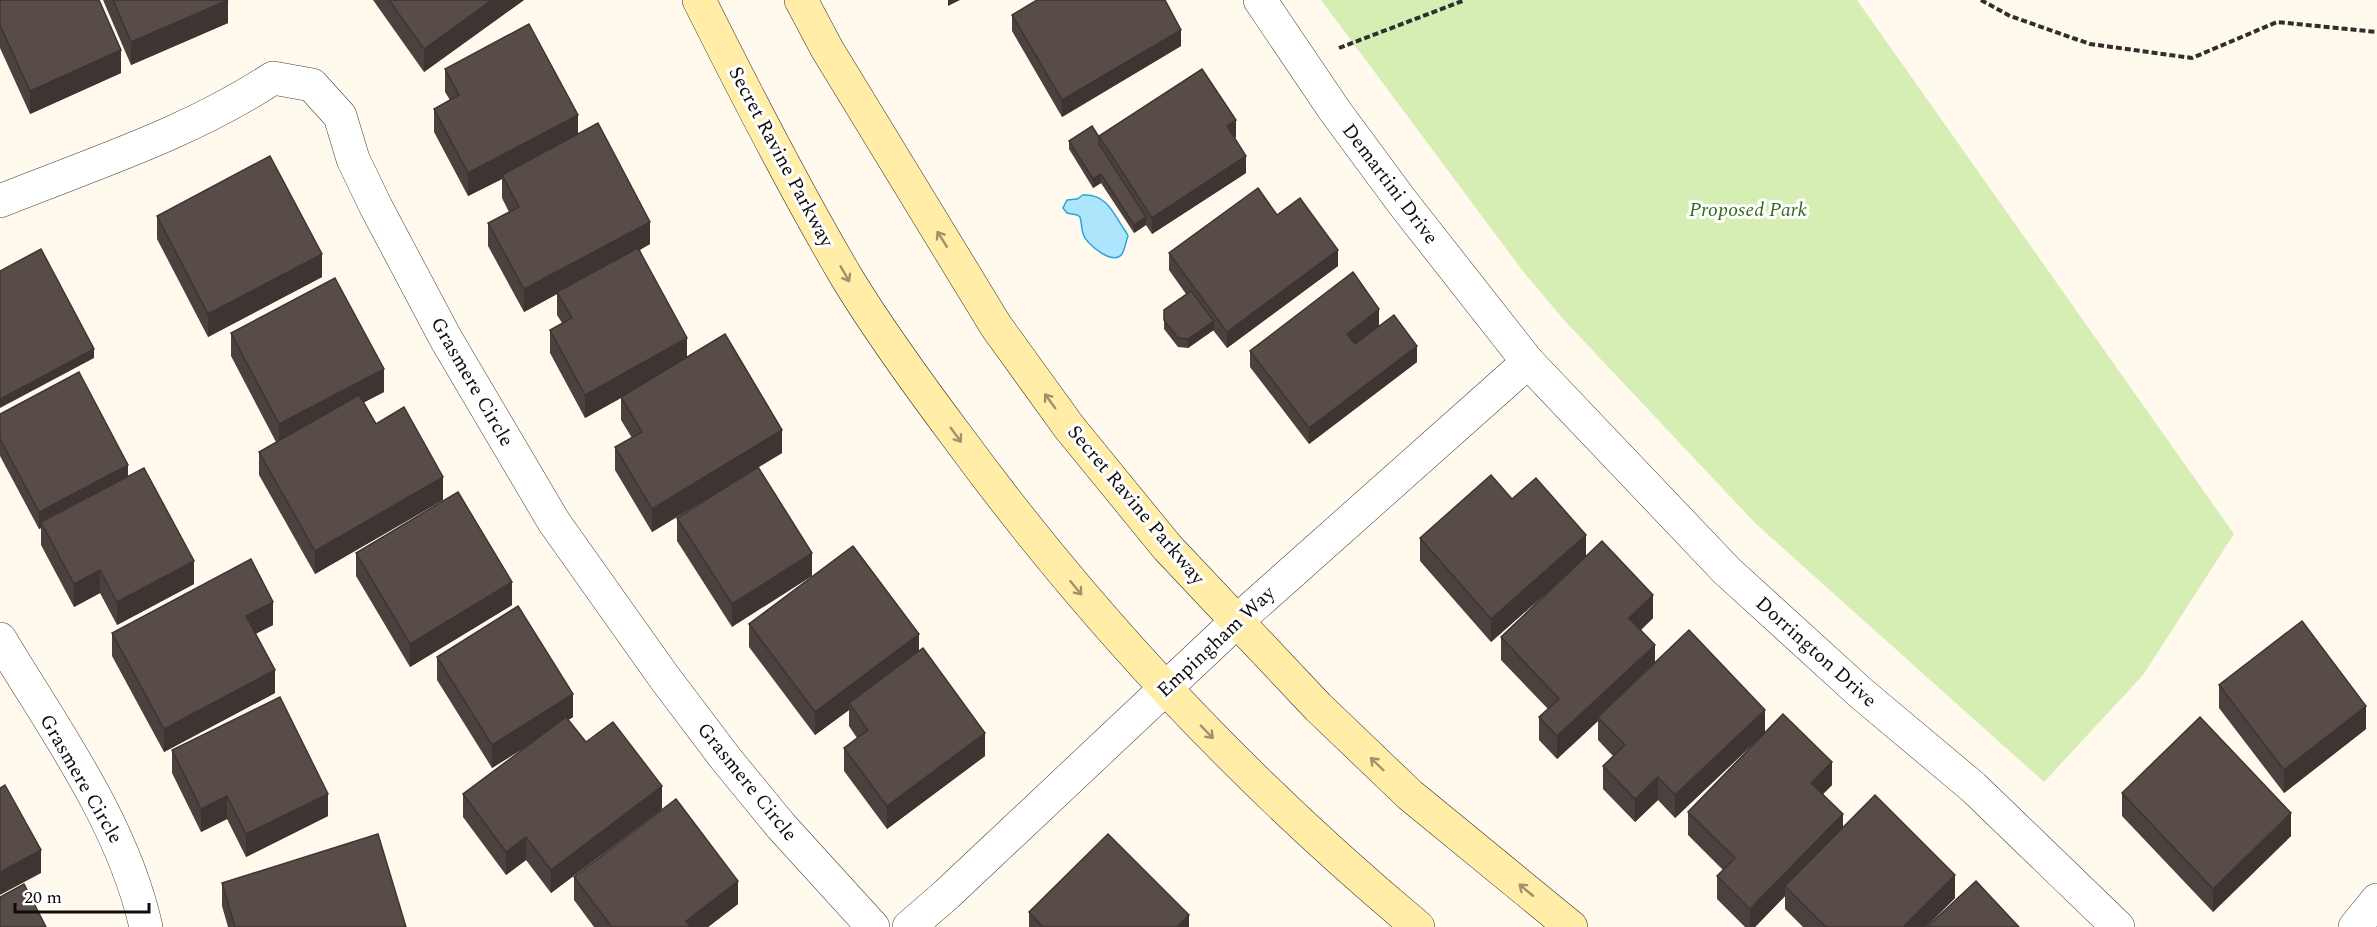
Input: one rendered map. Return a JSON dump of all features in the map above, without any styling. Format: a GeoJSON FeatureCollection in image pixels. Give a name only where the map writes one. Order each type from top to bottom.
{"type":"FeatureCollection","features":[{"type":"Feature","properties":{"kind":"main road","name":"Secret Ravine Parkway"},"geometry":{"type":"LineString","coordinates":[[699,0],[751,105],[838,261],[911,374],[1001,495],[1102,620],[1165,688],[1263,788],[1348,868],[1418,927]]}},
{"type":"Feature","properties":{"kind":"main road","name":"Secret Ravine Parkway"},"geometry":{"type":"LineString","coordinates":[[801,0],[832,58],[996,326],[1069,427],[1167,547],[1318,707],[1410,795],[1571,927]]}},
{"type":"Feature","properties":{"kind":"street","name":"Demartini Drive"},"geometry":{"type":"LineString","coordinates":[[1260,0],[1403,203],[1528,362]]}},
{"type":"Feature","properties":{"kind":"street","name":"Grasmere Circle"},"geometry":{"type":"LineString","coordinates":[[0,201],[207,117],[273,78],[312,85],[340,116],[353,159],[392,238],[446,339],[554,522],[664,677],[726,759],[781,826],[873,927]]}},
{"type":"Feature","properties":{"kind":"street","name":"Empingham Way"},"geometry":{"type":"LineString","coordinates":[[909,927],[1237,621],[1528,362]]}},
{"type":"Feature","properties":{"kind":"street","name":"Dorrington Drive"},"geometry":{"type":"LineString","coordinates":[[1528,362],[1727,571],[1862,694],[1973,787],[2118,927]]}},
{"type":"Feature","properties":{"kind":"street","name":"Grasmere Circle"},"geometry":{"type":"LineString","coordinates":[[0,639],[106,817],[127,860],[146,927]]}},
{"type":"Feature","properties":{"kind":"street"},"geometry":{"type":"LineString","coordinates":[[2355,927],[2377,900]]}},
{"type":"Feature","properties":{"kind":"path"},"geometry":{"type":"LineString","coordinates":[[1302,62],[1465,0]]}},
{"type":"Feature","properties":{"kind":"path"},"geometry":{"type":"LineString","coordinates":[[1982,0],[2010,16],[2090,44],[2192,58],[2277,22],[2377,32]]}},
{"type":"Feature","properties":{"kind":"green space","name":"Proposed Park"},"geometry":{"type":"Polygon","coordinates":[[[1321,0],[1857,0],[2234,534],[2143,675],[2044,782],[1756,524],[1564,320],[1522,270],[1321,0]]]}},
{"type":"Feature","properties":{"kind":"water"},"geometry":{"type":"Polygon","coordinates":[[[1083,195],[1091,195],[1104,201],[1126,232],[1128,236],[1125,247],[1118,257],[1107,256],[1095,249],[1084,236],[1080,217],[1067,213],[1063,208],[1067,200],[1077,199],[1083,195]]]}},
{"type":"Feature","properties":{"kind":"building"},"geometry":{"type":"Polygon","coordinates":[[[0,0],[99,0],[121,50],[30,91],[0,25],[0,0]]]}},
{"type":"Feature","properties":{"kind":"building"},"geometry":{"type":"Polygon","coordinates":[[[113,0],[228,0],[131,42],[113,0]]]}},
{"type":"Feature","properties":{"kind":"building"},"geometry":{"type":"Polygon","coordinates":[[[389,0],[492,0],[424,49],[389,0]]]}},
{"type":"Feature","properties":{"kind":"building"},"geometry":{"type":"Polygon","coordinates":[[[1037,0],[1165,0],[1181,30],[1062,100],[1012,15],[1037,0]]]}},
{"type":"Feature","properties":{"kind":"building"},"geometry":{"type":"Polygon","coordinates":[[[529,24],[578,115],[468,173],[434,109],[459,95],[445,69],[529,24]]]}},
{"type":"Feature","properties":{"kind":"building"},"geometry":{"type":"Polygon","coordinates":[[[1202,69],[1236,120],[1227,126],[1246,156],[1152,218],[1099,136],[1202,69]]]}},
{"type":"Feature","properties":{"kind":"building"},"geometry":{"type":"Polygon","coordinates":[[[598,123],[650,222],[524,289],[488,223],[519,207],[502,175],[598,123]]]}},
{"type":"Feature","properties":{"kind":"building"},"geometry":{"type":"Polygon","coordinates":[[[1092,126],[1099,137],[1099,144],[1146,217],[1134,225],[1101,174],[1093,179],[1069,141],[1092,126]]]}},
{"type":"Feature","properties":{"kind":"building"},"geometry":{"type":"Polygon","coordinates":[[[270,156],[322,254],[208,314],[157,216],[270,156]]]}},
{"type":"Feature","properties":{"kind":"building"},"geometry":{"type":"Polygon","coordinates":[[[1258,188],[1277,215],[1300,198],[1338,250],[1227,332],[1169,253],[1258,188]]]}},
{"type":"Feature","properties":{"kind":"building"},"geometry":{"type":"Polygon","coordinates":[[[638,248],[687,338],[585,395],[550,330],[572,318],[557,292],[638,248]]]}},
{"type":"Feature","properties":{"kind":"building"},"geometry":{"type":"Polygon","coordinates":[[[41,249],[94,349],[0,399],[0,271],[41,249]]]}},
{"type":"Feature","properties":{"kind":"building"},"geometry":{"type":"Polygon","coordinates":[[[1353,272],[1379,309],[1347,334],[1355,344],[1394,315],[1417,346],[1309,428],[1250,351],[1353,272]]]}},
{"type":"Feature","properties":{"kind":"building"},"geometry":{"type":"Polygon","coordinates":[[[335,278],[384,369],[279,424],[231,333],[335,278]]]}},
{"type":"Feature","properties":{"kind":"building"},"geometry":{"type":"Polygon","coordinates":[[[1191,291],[1214,321],[1188,339],[1178,338],[1164,320],[1164,310],[1191,291]]]}},
{"type":"Feature","properties":{"kind":"building"},"geometry":{"type":"Polygon","coordinates":[[[725,334],[782,430],[652,509],[615,447],[642,432],[621,397],[725,334]]]}},
{"type":"Feature","properties":{"kind":"building"},"geometry":{"type":"Polygon","coordinates":[[[79,372],[128,465],[39,512],[0,439],[0,414],[79,372]]]}},
{"type":"Feature","properties":{"kind":"building"},"geometry":{"type":"Polygon","coordinates":[[[359,395],[376,424],[404,407],[443,477],[315,551],[259,452],[359,395]]]}},
{"type":"Feature","properties":{"kind":"building"},"geometry":{"type":"Polygon","coordinates":[[[758,467],[812,553],[732,604],[677,518],[758,467]]]}},
{"type":"Feature","properties":{"kind":"building"},"geometry":{"type":"Polygon","coordinates":[[[144,468],[194,561],[117,602],[100,570],[74,584],[41,522],[144,468]]]}},
{"type":"Feature","properties":{"kind":"building"},"geometry":{"type":"Polygon","coordinates":[[[1491,475],[1512,499],[1536,478],[1586,535],[1491,619],[1420,538],[1491,475]]]}},
{"type":"Feature","properties":{"kind":"building"},"geometry":{"type":"Polygon","coordinates":[[[458,492],[512,582],[410,644],[356,553],[458,492]]]}},
{"type":"Feature","properties":{"kind":"building"},"geometry":{"type":"Polygon","coordinates":[[[1602,541],[1653,595],[1629,618],[1655,645],[1557,736],[1539,717],[1559,699],[1501,637],[1602,541]]]}},
{"type":"Feature","properties":{"kind":"building"},"geometry":{"type":"Polygon","coordinates":[[[853,546],[919,634],[815,712],[749,624],[853,546]]]}},
{"type":"Feature","properties":{"kind":"building"},"geometry":{"type":"Polygon","coordinates":[[[251,559],[273,602],[246,616],[275,670],[164,729],[112,633],[251,559]]]}},
{"type":"Feature","properties":{"kind":"building"},"geometry":{"type":"Polygon","coordinates":[[[518,606],[573,694],[492,745],[437,657],[518,606]]]}},
{"type":"Feature","properties":{"kind":"building"},"geometry":{"type":"Polygon","coordinates":[[[2302,621],[2366,706],[2284,770],[2219,685],[2302,621]]]}},
{"type":"Feature","properties":{"kind":"building"},"geometry":{"type":"Polygon","coordinates":[[[1689,630],[1765,710],[1675,795],[1658,777],[1635,799],[1603,766],[1625,745],[1598,717],[1689,630]]]}},
{"type":"Feature","properties":{"kind":"building"},"geometry":{"type":"Polygon","coordinates":[[[923,648],[985,733],[887,806],[844,748],[868,730],[849,703],[923,648]]]}},
{"type":"Feature","properties":{"kind":"building"},"geometry":{"type":"Polygon","coordinates":[[[280,697],[328,794],[246,834],[227,796],[201,809],[172,750],[280,697]]]}},
{"type":"Feature","properties":{"kind":"building"},"geometry":{"type":"Polygon","coordinates":[[[1783,714],[1832,762],[1811,783],[1843,814],[1750,909],[1717,876],[1735,858],[1688,812],[1783,714]]]}},
{"type":"Feature","properties":{"kind":"building"},"geometry":{"type":"Polygon","coordinates":[[[566,717],[586,742],[613,722],[662,786],[551,870],[526,837],[506,852],[463,794],[566,717]]]}},
{"type":"Feature","properties":{"kind":"building"},"geometry":{"type":"Polygon","coordinates":[[[2200,717],[2291,813],[2213,889],[2122,793],[2200,717]]]}},
{"type":"Feature","properties":{"kind":"building"},"geometry":{"type":"Polygon","coordinates":[[[5,785],[41,850],[0,872],[0,788],[5,785]]]}},
{"type":"Feature","properties":{"kind":"building"},"geometry":{"type":"Polygon","coordinates":[[[1875,795],[1955,875],[1903,927],[1826,927],[1785,886],[1875,795]]]}},
{"type":"Feature","properties":{"kind":"building"},"geometry":{"type":"Polygon","coordinates":[[[676,799],[738,881],[686,921],[691,927],[612,927],[574,877],[676,799]]]}},
{"type":"Feature","properties":{"kind":"building"},"geometry":{"type":"Polygon","coordinates":[[[378,834],[406,927],[235,927],[222,883],[378,834]]]}},
{"type":"Feature","properties":{"kind":"building"},"geometry":{"type":"Polygon","coordinates":[[[1108,834],[1189,915],[1177,927],[1043,927],[1029,912],[1108,834]]]}},
{"type":"Feature","properties":{"kind":"building"},"geometry":{"type":"Polygon","coordinates":[[[1976,881],[2019,927],[1927,927],[1976,881]]]}},
{"type":"Feature","properties":{"kind":"building"},"geometry":{"type":"Polygon","coordinates":[[[24,884],[46,927],[0,927],[0,897],[24,884]]]}}]}
